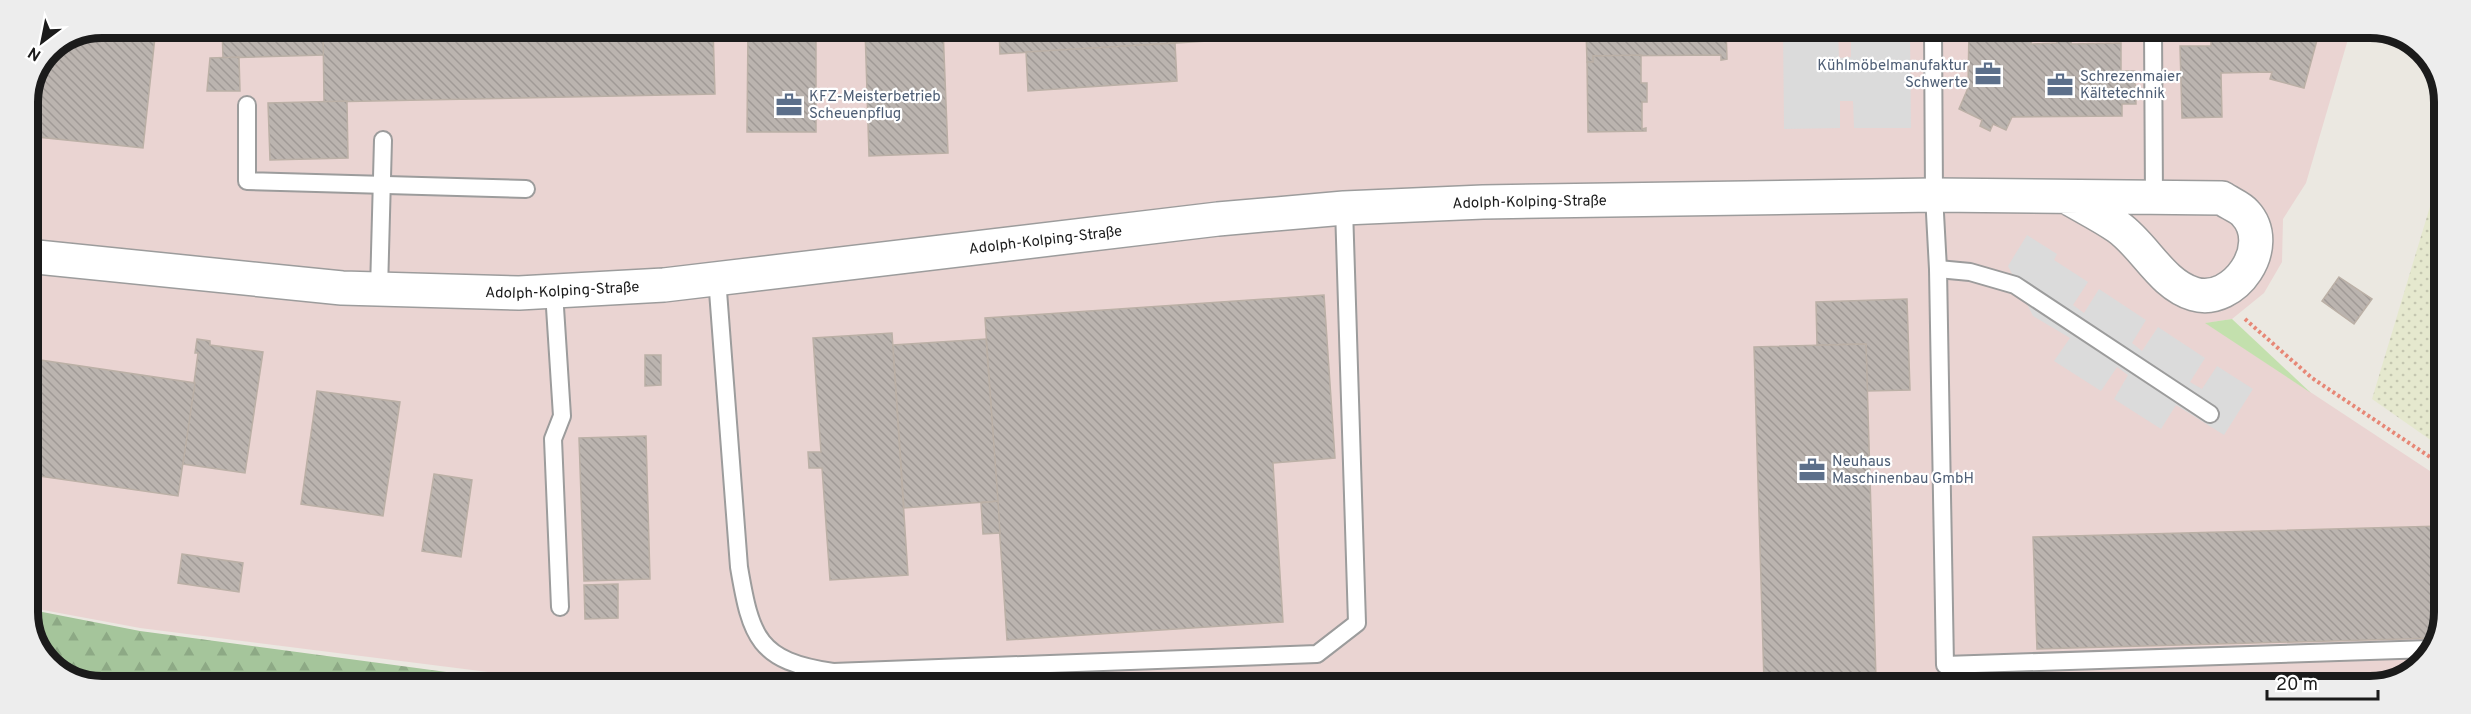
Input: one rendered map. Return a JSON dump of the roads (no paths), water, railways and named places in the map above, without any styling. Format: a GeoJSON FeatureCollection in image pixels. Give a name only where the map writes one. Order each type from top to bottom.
{"type":"FeatureCollection","features":[{"type":"Feature","properties":{"kind":"street","name":"Adolph-Kolping-Straße"},"geometry":{"type":"LineString","coordinates":[[37,257],[380,290],[554,292],[663,285],[1195,222],[1344,208],[1483,202],[1934,195],[2067,196],[2154,198],[2222,198],[2245,213],[2257,235],[2254,258],[2239,281],[2215,293],[2195,294],[2175,285],[2119,228],[2067,196]]}},
{"type":"Feature","properties":{"kind":"lane"},"geometry":{"type":"LineString","coordinates":[[1933,37],[1934,195],[1938,269],[1945,665],[2422,649]]}},
{"type":"Feature","properties":{"kind":"lane"},"geometry":{"type":"LineString","coordinates":[[2153,37],[2154,198]]}},
{"type":"Feature","properties":{"kind":"lane"},"geometry":{"type":"LineString","coordinates":[[247,105],[247,182],[526,189]]}},
{"type":"Feature","properties":{"kind":"lane"},"geometry":{"type":"LineString","coordinates":[[380,290],[383,140]]}},
{"type":"Feature","properties":{"kind":"lane"},"geometry":{"type":"LineString","coordinates":[[717,278],[739,567],[745,606],[755,632],[767,649],[784,660],[802,668],[833,672],[1317,654],[1357,623],[1344,208]]}},
{"type":"Feature","properties":{"kind":"lane"},"geometry":{"type":"LineString","coordinates":[[1938,269],[1970,272],[2015,285],[2210,414]]}},
{"type":"Feature","properties":{"kind":"lane"},"geometry":{"type":"LineString","coordinates":[[554,292],[562,416],[554,439],[560,607]]}},
{"type":"Feature","properties":{"kind":"place","name":"Kühlmöbelmanufaktur Schwerte"},"geometry":{"type":"Point","coordinates":[1988,74]}},
{"type":"Feature","properties":{"kind":"place","name":"Schrezenmaier Kältetechnik"},"geometry":{"type":"Point","coordinates":[2060,85]}},
{"type":"Feature","properties":{"kind":"place","name":"KFZ-Meisterbetrieb Scheuenpflug"},"geometry":{"type":"Point","coordinates":[789,105]}},
{"type":"Feature","properties":{"kind":"place","name":"Neuhaus Maschinenbau GmbH"},"geometry":{"type":"Point","coordinates":[1812,470]}}]}
